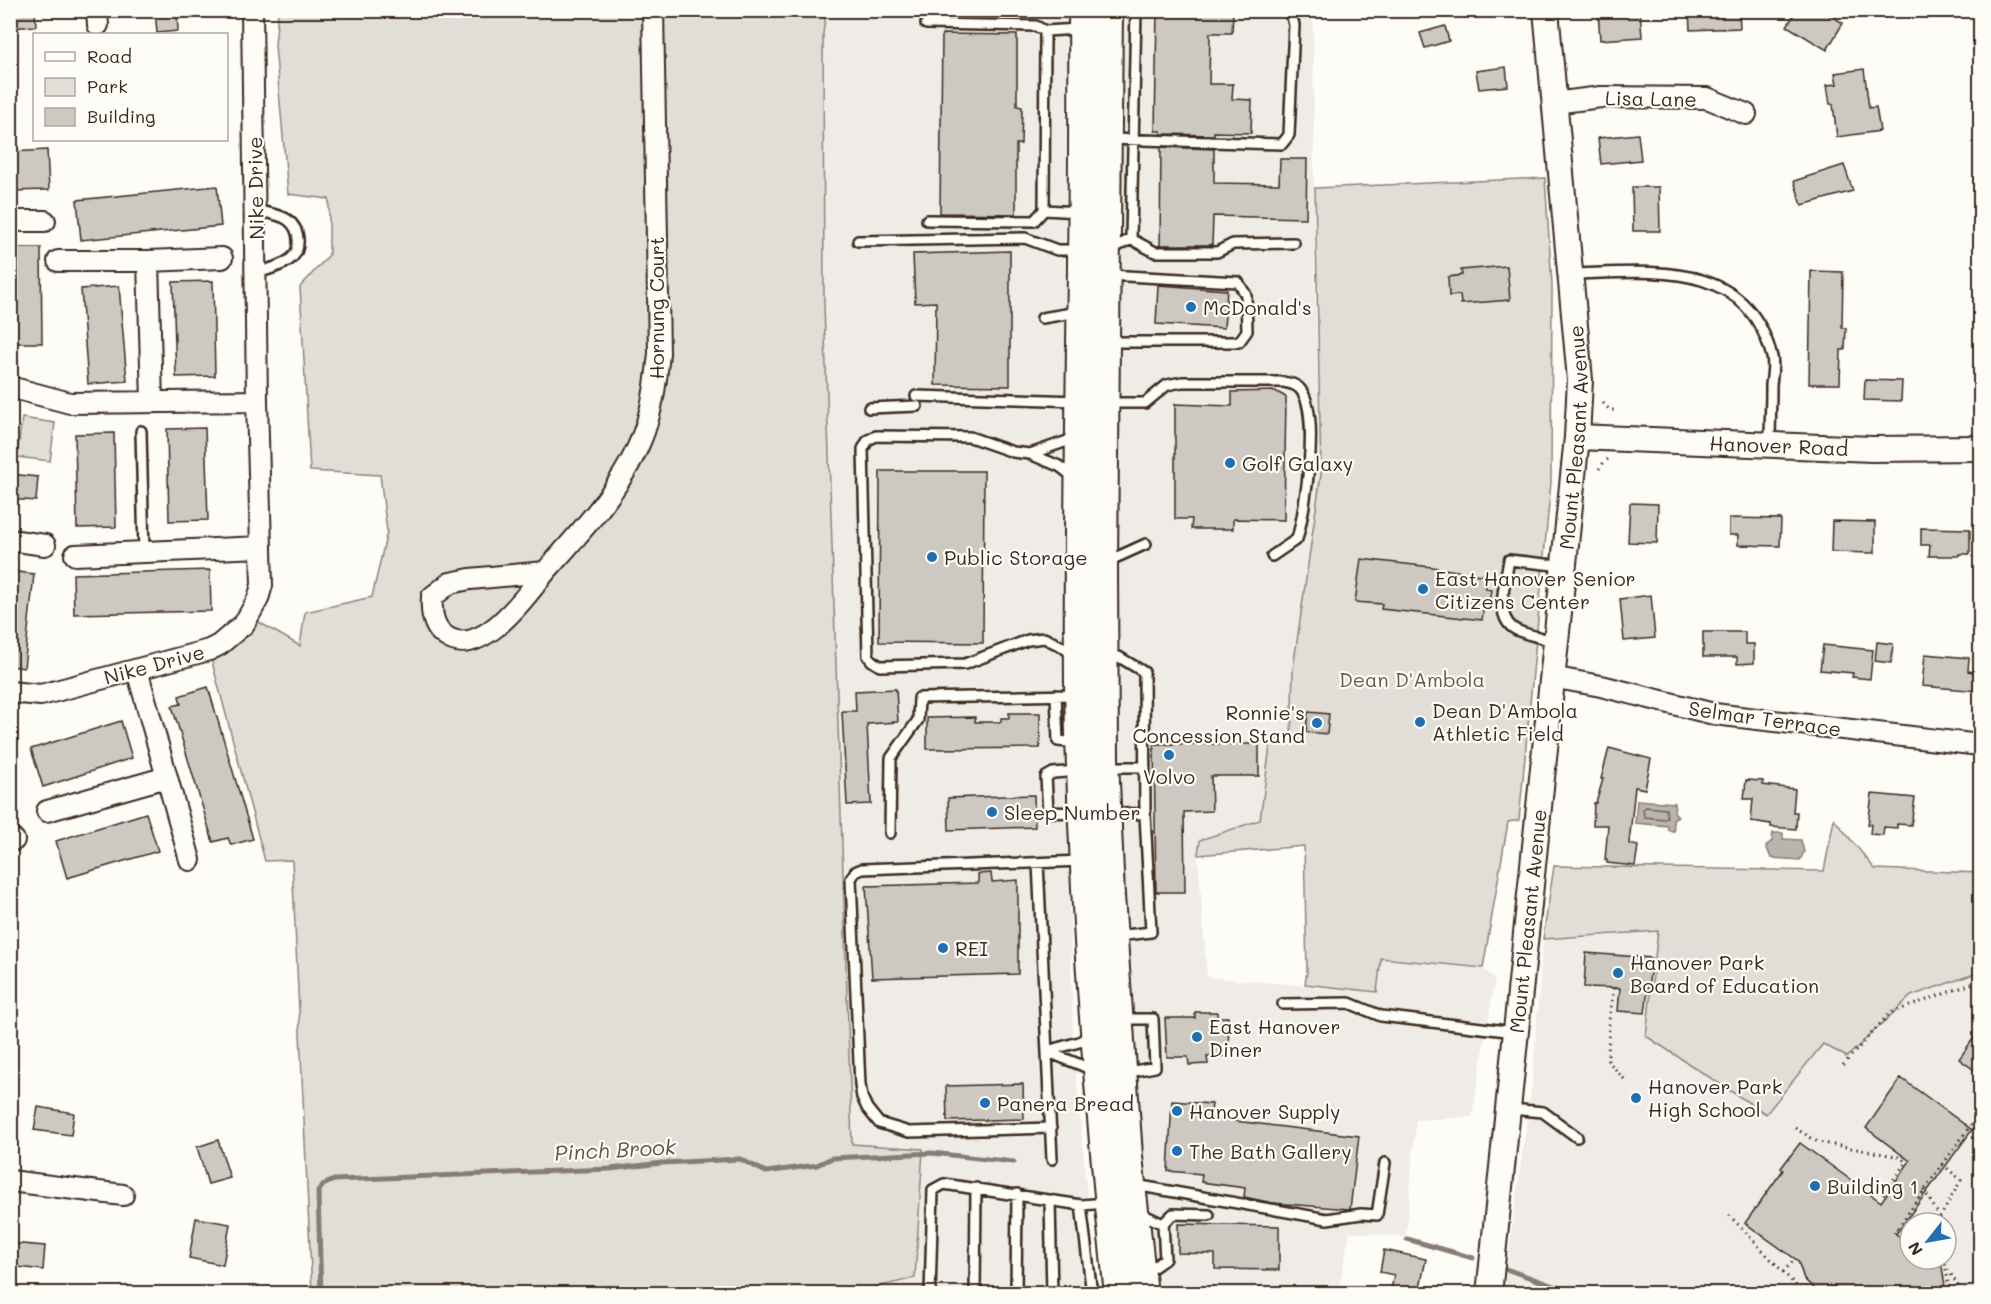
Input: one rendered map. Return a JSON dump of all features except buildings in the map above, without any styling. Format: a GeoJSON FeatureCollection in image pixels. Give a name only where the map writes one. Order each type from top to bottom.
{"type":"FeatureCollection","features":[{"type":"Feature","properties":{"kind":"main road"},"geometry":{"type":"LineString","coordinates":[[1092,16],[1120,139],[1106,254],[1104,342],[1092,402],[1081,436],[1080,481],[1091,659],[1090,760],[1112,937],[1107,1025]]}},
{"type":"Feature","properties":{"kind":"main road"},"geometry":{"type":"LineString","coordinates":[[1092,16],[1083,212],[1106,254]]}},
{"type":"Feature","properties":{"kind":"main road"},"geometry":{"type":"LineString","coordinates":[[1090,760],[1068,695],[1091,659],[1102,565],[1092,402],[1083,311],[1106,254]]}},
{"type":"Feature","properties":{"kind":"main road"},"geometry":{"type":"LineString","coordinates":[[1095,813],[1086,861],[1107,1025],[1114,1200],[1134,1288]]}},
{"type":"Feature","properties":{"kind":"street","name":"Nike Drive"},"geometry":{"type":"LineString","coordinates":[[10,692],[41,694],[208,650],[236,632],[252,613],[258,599],[262,585],[252,10]]}},
{"type":"Feature","properties":{"kind":"street","name":"Hornung Court"},"geometry":{"type":"LineString","coordinates":[[545,572],[450,583],[432,597],[433,620],[438,630],[446,637],[457,641],[479,637],[496,627],[520,605],[568,546],[624,472],[640,441],[656,387],[659,353],[653,10]]}},
{"type":"Feature","properties":{"kind":"street","name":"Mount Pleasant Avenue"},"geometry":{"type":"LineString","coordinates":[[1489,1293],[1577,437],[1580,380],[1546,10]]}},
{"type":"Feature","properties":{"kind":"street","name":"Lisa Lane"},"geometry":{"type":"LineString","coordinates":[[1554,103],[1601,97],[1707,98],[1746,114]]}},
{"type":"Feature","properties":{"kind":"street"},"geometry":{"type":"LineString","coordinates":[[10,221],[45,221]]}},
{"type":"Feature","properties":{"kind":"street"},"geometry":{"type":"LineString","coordinates":[[58,261],[222,258]]}},
{"type":"Feature","properties":{"kind":"street"},"geometry":{"type":"LineString","coordinates":[[148,261],[152,402]]}},
{"type":"Feature","properties":{"kind":"street"},"geometry":{"type":"LineString","coordinates":[[10,387],[70,403],[257,401]]}},
{"type":"Feature","properties":{"kind":"street","name":"Hanover Road"},"geometry":{"type":"LineString","coordinates":[[1577,437],[1872,449],[1980,448]]}},
{"type":"Feature","properties":{"kind":"street"},"geometry":{"type":"LineString","coordinates":[[10,540],[45,545]]}},
{"type":"Feature","properties":{"kind":"street"},"geometry":{"type":"LineString","coordinates":[[75,555],[261,547]]}},
{"type":"Feature","properties":{"kind":"street"},"geometry":{"type":"LineString","coordinates":[[137,670],[190,860]]}},
{"type":"Feature","properties":{"kind":"street","name":"Selmar Terrace"},"geometry":{"type":"LineString","coordinates":[[1551,676],[1714,714],[1980,745]]}},
{"type":"Feature","properties":{"kind":"street"},"geometry":{"type":"LineString","coordinates":[[47,811],[167,777]]}},
{"type":"Feature","properties":{"kind":"street"},"geometry":{"type":"LineString","coordinates":[[10,1181],[123,1195]]}},
{"type":"Feature","properties":{"kind":"lane"},"geometry":{"type":"LineString","coordinates":[[1137,10],[1120,139],[1282,144],[1289,135],[1294,25],[1292,17],[1285,10]]}},
{"type":"Feature","properties":{"kind":"lane"},"geometry":{"type":"LineString","coordinates":[[926,24],[1036,26],[1045,31],[1092,16]]}},
{"type":"Feature","properties":{"kind":"lane"},"geometry":{"type":"LineString","coordinates":[[927,220],[1034,221],[1044,210],[1045,31]]}},
{"type":"Feature","properties":{"kind":"lane"},"geometry":{"type":"LineString","coordinates":[[256,210],[288,220],[294,226],[298,241],[294,256],[287,262],[256,273]]}},
{"type":"Feature","properties":{"kind":"lane"},"geometry":{"type":"LineString","coordinates":[[1044,210],[1083,212]]}},
{"type":"Feature","properties":{"kind":"lane"},"geometry":{"type":"LineString","coordinates":[[858,241],[1025,238],[1058,250],[1106,254],[1217,252],[1233,244],[1294,243]]}},
{"type":"Feature","properties":{"kind":"lane"},"geometry":{"type":"LineString","coordinates":[[1104,342],[1239,342],[1247,331],[1246,295],[1238,282],[1106,254]]}},
{"type":"Feature","properties":{"kind":"lane"},"geometry":{"type":"LineString","coordinates":[[1570,274],[1660,272],[1706,280],[1739,298],[1762,329],[1772,359],[1770,444]]}},
{"type":"Feature","properties":{"kind":"lane"},"geometry":{"type":"LineString","coordinates":[[1042,318],[1083,311]]}},
{"type":"Feature","properties":{"kind":"lane"},"geometry":{"type":"LineString","coordinates":[[916,396],[1145,403],[1167,385],[1182,382],[1283,382],[1293,384],[1300,389],[1307,400],[1310,430],[1309,472],[1297,539],[1272,556]]}},
{"type":"Feature","properties":{"kind":"lane"},"geometry":{"type":"LineString","coordinates":[[869,408],[917,406]]}},
{"type":"Feature","properties":{"kind":"lane"},"geometry":{"type":"LineString","coordinates":[[141,431],[144,552]]}},
{"type":"Feature","properties":{"kind":"lane"},"geometry":{"type":"LineString","coordinates":[[1080,481],[1059,466],[1030,454],[1013,452],[970,437],[876,436],[868,440],[862,449],[868,656],[880,666],[965,664],[1029,640],[1044,638],[1091,659],[1119,657],[1144,672],[1145,814],[1151,932],[1112,937]]}},
{"type":"Feature","properties":{"kind":"lane"},"geometry":{"type":"LineString","coordinates":[[1030,454],[1081,436]]}},
{"type":"Feature","properties":{"kind":"lane"},"geometry":{"type":"LineString","coordinates":[[1102,565],[1146,544]]}},
{"type":"Feature","properties":{"kind":"lane"},"geometry":{"type":"LineString","coordinates":[[1555,641],[1514,629],[1505,619],[1502,608],[1509,561],[1563,566]]}},
{"type":"Feature","properties":{"kind":"lane"},"geometry":{"type":"LineString","coordinates":[[890,833],[891,758],[918,720],[919,698],[1068,695]]}},
{"type":"Feature","properties":{"kind":"lane"},"geometry":{"type":"LineString","coordinates":[[1145,767],[1090,760],[1046,777],[1047,812],[1145,814]]}},
{"type":"Feature","properties":{"kind":"lane"},"geometry":{"type":"LineString","coordinates":[[1051,1128],[909,1132],[879,1123],[867,1108],[860,1085],[851,879],[855,872],[862,869],[1086,861]]}},
{"type":"Feature","properties":{"kind":"lane"},"geometry":{"type":"LineString","coordinates":[[1038,863],[1052,1159]]}},
{"type":"Feature","properties":{"kind":"lane"},"geometry":{"type":"LineString","coordinates":[[1283,1004],[1349,1004],[1381,1016],[1515,1032]]}},
{"type":"Feature","properties":{"kind":"lane"},"geometry":{"type":"LineString","coordinates":[[1047,1051],[1080,1042],[1107,1025]]}},
{"type":"Feature","properties":{"kind":"lane"},"geometry":{"type":"LineString","coordinates":[[1047,1051],[1110,1073]]}},
{"type":"Feature","properties":{"kind":"lane"},"geometry":{"type":"LineString","coordinates":[[1507,1108],[1543,1112],[1577,1137]]}},
{"type":"Feature","properties":{"kind":"lane"},"geometry":{"type":"LineString","coordinates":[[930,1293],[933,1190],[944,1184],[1050,1200],[1114,1200],[1327,1219],[1361,1214],[1377,1215],[1385,1163]]}},
{"type":"Feature","properties":{"kind":"lane"},"geometry":{"type":"LineString","coordinates":[[975,1293],[976,1188]]}},
{"type":"Feature","properties":{"kind":"lane"},"geometry":{"type":"LineString","coordinates":[[1016,1293],[1017,1194]]}},
{"type":"Feature","properties":{"kind":"lane"},"geometry":{"type":"LineString","coordinates":[[1050,1200],[1052,1293]]}},
{"type":"Feature","properties":{"kind":"lane"},"geometry":{"type":"LineString","coordinates":[[1114,1200],[1163,1224]]}},
{"type":"Feature","properties":{"kind":"lane"},"geometry":{"type":"LineString","coordinates":[[1092,1293],[1114,1200]]}},
{"type":"Feature","properties":{"kind":"lane"},"geometry":{"type":"LineString","coordinates":[[1134,1288],[1165,1258],[1163,1224],[1173,1214],[1209,1215]]}},
{"type":"Feature","properties":{"kind":"path"},"geometry":{"type":"LineString","coordinates":[[1603,403],[1610,410],[1614,410]]}},
{"type":"Feature","properties":{"kind":"path"},"geometry":{"type":"LineString","coordinates":[[1599,469],[1613,456]]}},
{"type":"Feature","properties":{"kind":"path"},"geometry":{"type":"LineString","coordinates":[[1843,1065],[1890,1013],[1980,981]]}},
{"type":"Feature","properties":{"kind":"path"},"geometry":{"type":"LineString","coordinates":[[1614,988],[1609,1021],[1608,1061],[1624,1080]]}},
{"type":"Feature","properties":{"kind":"path"},"geometry":{"type":"LineString","coordinates":[[1909,1211],[1980,1112]]}},
{"type":"Feature","properties":{"kind":"path"},"geometry":{"type":"LineString","coordinates":[[1795,1128],[1818,1142],[1900,1157],[1906,1162],[1882,1196]]}},
{"type":"Feature","properties":{"kind":"path"},"geometry":{"type":"LineString","coordinates":[[1942,1164],[1961,1180],[1943,1211]]}},
{"type":"Feature","properties":{"kind":"path"},"geometry":{"type":"LineString","coordinates":[[1924,1190],[1936,1211]]}},
{"type":"Feature","properties":{"kind":"path"},"geometry":{"type":"LineString","coordinates":[[1729,1215],[1804,1293]]}},
{"type":"Feature","properties":{"kind":"path"},"geometry":{"type":"LineString","coordinates":[[1783,1272],[1795,1259]]}},
{"type":"Feature","properties":{"kind":"path"},"geometry":{"type":"LineString","coordinates":[[1946,1271],[1950,1293]]}},
{"type":"Feature","properties":{"kind":"path"},"geometry":{"type":"LineString","coordinates":[[1949,1271],[1961,1291],[1980,1291]]}},
{"type":"Feature","properties":{"kind":"shaded area"},"geometry":{"type":"Polygon","coordinates":[[[826,11],[1067,11],[1066,744],[1073,1038],[1096,1293],[847,1293],[915,1278],[922,1149],[852,1145],[824,306],[823,34],[826,11]]]}},
{"type":"Feature","properties":{"kind":"shaded area"},"geometry":{"type":"Polygon","coordinates":[[[1116,11],[1313,11],[1315,289],[1321,474],[1293,669],[1291,738],[1271,739],[1260,821],[1200,840],[1198,855],[1207,977],[1376,992],[1380,958],[1483,968],[1495,980],[1472,1117],[1416,1120],[1406,1237],[1350,1232],[1338,1293],[1157,1293],[1137,1087],[1134,1006],[1117,797],[1116,11]]]}},
{"type":"Feature","properties":{"kind":"shaded area","name":"Hanover Park High School"},"geometry":{"type":"Polygon","coordinates":[[[1658,930],[1646,1036],[1823,1044],[1847,1057],[1911,996],[1980,972],[1980,1293],[1503,1294],[1532,1083],[1543,939],[1658,930]]]}},
{"type":"Feature","properties":{"kind":"green space"},"geometry":{"type":"Polygon","coordinates":[[[278,11],[826,11],[823,34],[824,306],[852,1144],[923,1149],[915,1278],[847,1294],[312,1293],[292,860],[265,861],[208,647],[250,617],[300,646],[305,612],[372,597],[387,532],[380,475],[310,471],[300,287],[329,255],[329,199],[288,194],[275,45],[278,11]]]}},
{"type":"Feature","properties":{"kind":"green space","name":"Dean D'Ambola"},"geometry":{"type":"Polygon","coordinates":[[[1545,178],[1552,284],[1551,482],[1519,820],[1508,822],[1483,968],[1381,958],[1377,992],[1305,984],[1307,971],[1304,846],[1198,855],[1200,840],[1260,820],[1271,739],[1291,738],[1293,669],[1321,474],[1315,188],[1545,178]]]}},
{"type":"Feature","properties":{"kind":"green space"},"geometry":{"type":"Polygon","coordinates":[[[22,418],[55,423],[50,461],[17,457],[22,418]]]}},
{"type":"Feature","properties":{"kind":"green space"},"geometry":{"type":"Polygon","coordinates":[[[1834,819],[1875,869],[1980,873],[1980,972],[1911,996],[1847,1057],[1823,1044],[1766,1114],[1646,1036],[1658,931],[1543,939],[1554,866],[1824,871],[1834,819]]]}},
{"type":"Feature","properties":{"kind":"water"},"geometry":{"type":"Polygon","coordinates":[[[1637,800],[1675,803],[1674,812],[1678,816],[1673,819],[1674,831],[1668,830],[1668,826],[1635,823],[1637,800]]]}},
{"type":"Feature","properties":{"kind":"water"},"geometry":{"type":"Polygon","coordinates":[[[1773,833],[1783,833],[1783,839],[1801,840],[1804,852],[1800,860],[1771,858],[1766,846],[1772,841],[1773,833]]]}},
{"type":"Feature","properties":{"kind":"waterway","name":"Pinch Brook"},"geometry":{"type":"LineString","coordinates":[[321,1294],[318,1192],[323,1185],[334,1180],[610,1169],[662,1163],[740,1159],[766,1172],[817,1165],[832,1158],[932,1153],[1014,1162]]}},
{"type":"Feature","properties":{"kind":"waterway","name":"Pinch Brook"},"geometry":{"type":"LineString","coordinates":[[1407,1239],[1473,1258]]}},
{"type":"Feature","properties":{"kind":"waterway","name":"Pinch Brook"},"geometry":{"type":"LineString","coordinates":[[1506,1269],[1576,1294]]}},
{"type":"Feature","properties":{"kind":"place","name":"McDonald's"},"geometry":{"type":"Point","coordinates":[1191,307]}},
{"type":"Feature","properties":{"kind":"place","name":"Golf Galaxy"},"geometry":{"type":"Point","coordinates":[1230,463]}},
{"type":"Feature","properties":{"kind":"place","name":"Public Storage"},"geometry":{"type":"Point","coordinates":[932,557]}},
{"type":"Feature","properties":{"kind":"place","name":"East Hanover Senior Citizens Center"},"geometry":{"type":"Point","coordinates":[1423,589]}},
{"type":"Feature","properties":{"kind":"place","name":"Dean D'Ambola Athletic Field"},"geometry":{"type":"Point","coordinates":[1420,722]}},
{"type":"Feature","properties":{"kind":"place","name":"Ronnie's Concession Stand"},"geometry":{"type":"Point","coordinates":[1317,723]}},
{"type":"Feature","properties":{"kind":"place","name":"Volvo"},"geometry":{"type":"Point","coordinates":[1169,755]}},
{"type":"Feature","properties":{"kind":"place","name":"Sleep Number"},"geometry":{"type":"Point","coordinates":[992,812]}},
{"type":"Feature","properties":{"kind":"place","name":"REI"},"geometry":{"type":"Point","coordinates":[943,948]}},
{"type":"Feature","properties":{"kind":"place","name":"Hanover Park Board of Education"},"geometry":{"type":"Point","coordinates":[1618,973]}},
{"type":"Feature","properties":{"kind":"place","name":"East Hanover Diner"},"geometry":{"type":"Point","coordinates":[1197,1037]}},
{"type":"Feature","properties":{"kind":"place","name":"Hanover Park High School"},"geometry":{"type":"Point","coordinates":[1636,1098]}},
{"type":"Feature","properties":{"kind":"place","name":"Panera Bread"},"geometry":{"type":"Point","coordinates":[985,1103]}},
{"type":"Feature","properties":{"kind":"place","name":"Hanover Supply"},"geometry":{"type":"Point","coordinates":[1177,1111]}},
{"type":"Feature","properties":{"kind":"place","name":"The Bath Gallery"},"geometry":{"type":"Point","coordinates":[1177,1151]}},
{"type":"Feature","properties":{"kind":"place","name":"Building 1"},"geometry":{"type":"Point","coordinates":[1815,1186]}}]}
